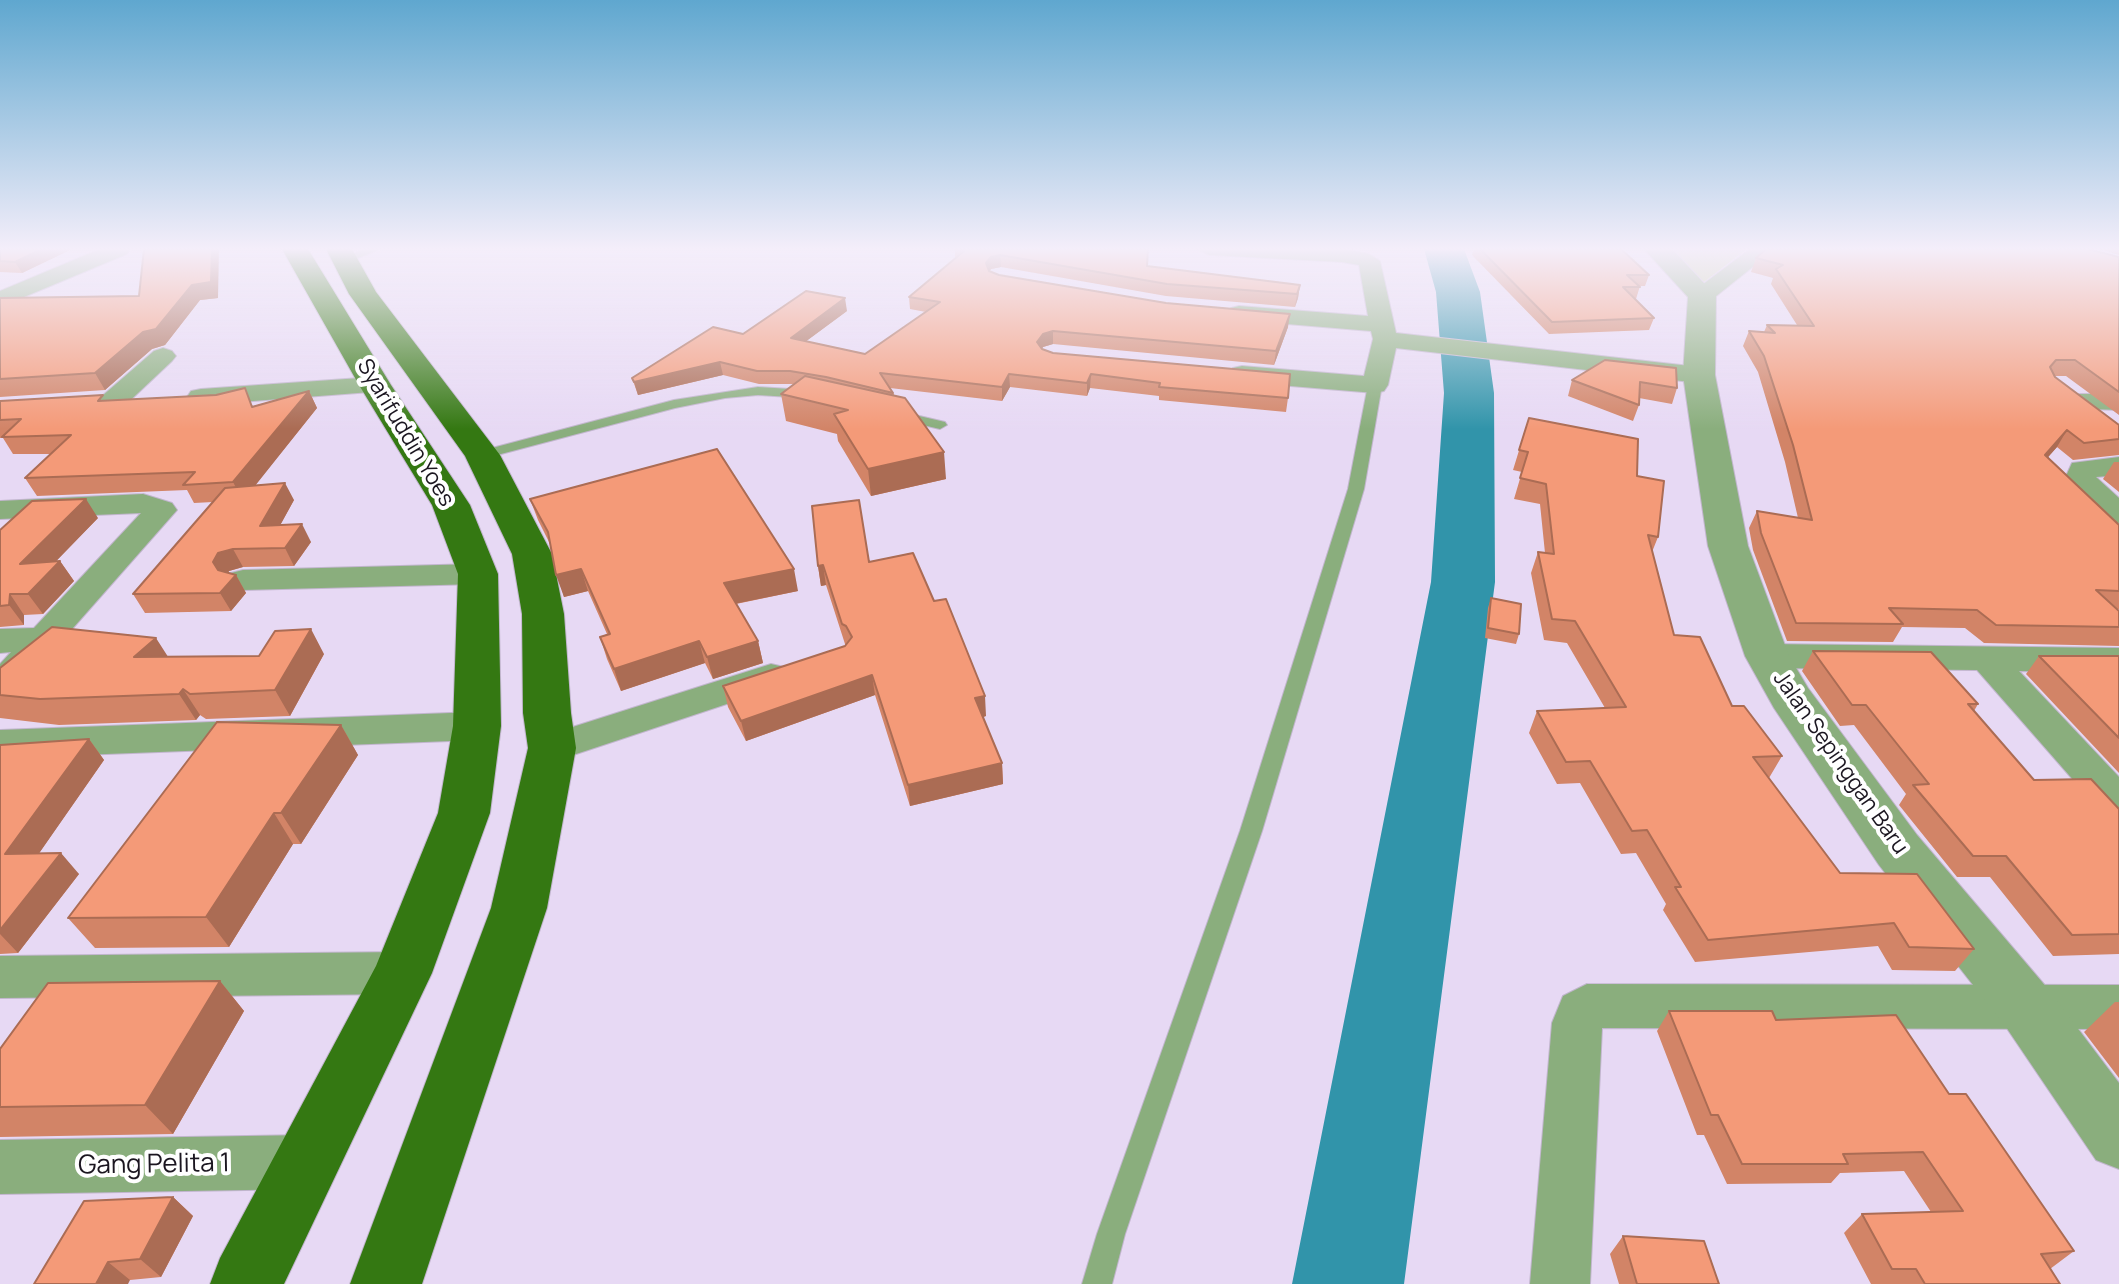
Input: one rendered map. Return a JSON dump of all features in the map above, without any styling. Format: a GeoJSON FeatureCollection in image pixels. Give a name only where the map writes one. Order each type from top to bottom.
{"type":"FeatureCollection","features":[{"type":"Feature","properties":{"kind":"highway","name":"Syarifuddin Yoes"},"geometry":{"type":"LineString","coordinates":[[246,1284],[403,973],[464,813],[477,726],[478,574],[451,505],[330,309]]}},
{"type":"Feature","properties":{"kind":"highway"},"geometry":{"type":"LineString","coordinates":[[374,309],[482,455],[532,554],[543,614],[547,713],[552,748],[519,908],[386,1284]]}},
{"type":"Feature","properties":{"kind":"street"},"geometry":{"type":"LineString","coordinates":[[1221,372],[1375,385],[1391,335],[1383,309]]}},
{"type":"Feature","properties":{"kind":"street","name":"Jalan Sepinggan Baru"},"geometry":{"type":"LineString","coordinates":[[1702,309],[1699,375],[1728,546],[1767,656],[1790,697],[1898,850],[2027,1008],[2119,1137]]}},
{"type":"Feature","properties":{"kind":"street"},"geometry":{"type":"LineString","coordinates":[[1211,310],[1699,375]]}},
{"type":"Feature","properties":{"kind":"street"},"geometry":{"type":"LineString","coordinates":[[111,403],[163,356]]}},
{"type":"Feature","properties":{"kind":"street"},"geometry":{"type":"LineString","coordinates":[[79,404],[375,385]]}},
{"type":"Feature","properties":{"kind":"street"},"geometry":{"type":"LineString","coordinates":[[2065,394],[2113,414]]}},
{"type":"Feature","properties":{"kind":"street"},"geometry":{"type":"LineString","coordinates":[[2119,466],[2082,469],[2081,476],[2088,487],[2119,514]]}},
{"type":"Feature","properties":{"kind":"street"},"geometry":{"type":"LineString","coordinates":[[0,510],[143,503],[161,510],[0,687]]}},
{"type":"Feature","properties":{"kind":"street"},"geometry":{"type":"LineString","coordinates":[[243,580],[478,574]]}},
{"type":"Feature","properties":{"kind":"street"},"geometry":{"type":"LineString","coordinates":[[0,641],[43,639]]}},
{"type":"Feature","properties":{"kind":"street"},"geometry":{"type":"LineString","coordinates":[[1767,656],[2119,660]]}},
{"type":"Feature","properties":{"kind":"street"},"geometry":{"type":"LineString","coordinates":[[1988,660],[2119,804]]}},
{"type":"Feature","properties":{"kind":"street"},"geometry":{"type":"LineString","coordinates":[[552,748],[804,666]]}},
{"type":"Feature","properties":{"kind":"street"},"geometry":{"type":"LineString","coordinates":[[0,744],[477,726]]}},
{"type":"Feature","properties":{"kind":"street"},"geometry":{"type":"LineString","coordinates":[[0,977],[403,973]]}},
{"type":"Feature","properties":{"kind":"street"},"geometry":{"type":"LineString","coordinates":[[1560,1284],[1577,1023],[1580,1011],[1587,1006],[2119,1007]]}},
{"type":"Feature","properties":{"kind":"street","name":"Gang Pelita 1"},"geometry":{"type":"LineString","coordinates":[[0,1167],[308,1162]]}},
{"type":"Feature","properties":{"kind":"lane"},"geometry":{"type":"LineString","coordinates":[[1097,1284],[1111,1234],[1256,816],[1356,489],[1375,385]]}},
{"type":"Feature","properties":{"kind":"lane"},"geometry":{"type":"LineString","coordinates":[[482,455],[674,404],[725,394],[792,391],[827,397]]}},
{"type":"Feature","properties":{"kind":"lane"},"geometry":{"type":"LineString","coordinates":[[878,410],[940,425]]}},
{"type":"Feature","properties":{"kind":"building"},"geometry":{"type":"Polygon","coordinates":[[[0,309],[172,309],[156,329],[143,332],[95,373],[0,379],[0,309]]]}},
{"type":"Feature","properties":{"kind":"building"},"geometry":{"type":"Polygon","coordinates":[[[780,309],[830,309],[791,338],[865,354],[930,309],[1233,309],[1290,314],[1276,351],[1053,331],[1043,334],[1037,342],[1042,349],[1053,353],[1290,374],[1288,398],[1159,387],[1160,383],[1091,374],[1087,383],[1009,374],[1002,387],[880,373],[893,393],[826,377],[790,371],[757,371],[720,362],[634,382],[632,378],[713,327],[743,334],[780,309]]]}},
{"type":"Feature","properties":{"kind":"building"},"geometry":{"type":"Polygon","coordinates":[[[1539,309],[1645,309],[1654,318],[1552,322],[1539,309]]]}},
{"type":"Feature","properties":{"kind":"building"},"geometry":{"type":"Polygon","coordinates":[[[1803,309],[2119,309],[2119,392],[2075,360],[2056,360],[2050,367],[2055,377],[2119,425],[2119,439],[2084,443],[2067,430],[2045,455],[2119,525],[2119,591],[2096,590],[2119,611],[2119,627],[1996,625],[1977,610],[1889,608],[1903,624],[1796,623],[1761,533],[1757,511],[1812,520],[1793,445],[1764,356],[1749,331],[1775,333],[1767,325],[1814,326],[1803,309]]]}},
{"type":"Feature","properties":{"kind":"building"},"geometry":{"type":"Polygon","coordinates":[[[1605,360],[1676,368],[1677,388],[1640,382],[1639,405],[1572,380],[1605,360]]]}},
{"type":"Feature","properties":{"kind":"building"},"geometry":{"type":"Polygon","coordinates":[[[805,376],[905,398],[944,452],[868,469],[834,414],[848,410],[781,394],[805,376]]]}},
{"type":"Feature","properties":{"kind":"building"},"geometry":{"type":"Polygon","coordinates":[[[245,388],[252,407],[309,391],[233,482],[183,485],[195,472],[25,478],[71,435],[2,437],[21,419],[0,420],[0,401],[103,395],[98,401],[216,395],[245,388]]]}},
{"type":"Feature","properties":{"kind":"building"},"geometry":{"type":"Polygon","coordinates":[[[1529,418],[1638,439],[1637,476],[1664,481],[1658,537],[1648,535],[1674,635],[1700,637],[1732,706],[1744,706],[1782,756],[1753,757],[1840,873],[1917,874],[1974,949],[1909,947],[1894,923],[1708,940],[1675,887],[1681,887],[1647,830],[1632,831],[1590,761],[1566,762],[1537,711],[1626,707],[1575,621],[1552,619],[1538,552],[1554,554],[1546,484],[1520,478],[1528,452],[1519,450],[1529,418]]]}},
{"type":"Feature","properties":{"kind":"building"},"geometry":{"type":"Polygon","coordinates":[[[717,449],[794,569],[724,583],[758,641],[707,657],[699,641],[614,669],[600,637],[610,634],[581,569],[556,575],[548,532],[530,499],[717,449]]]}},
{"type":"Feature","properties":{"kind":"building"},"geometry":{"type":"Polygon","coordinates":[[[285,483],[260,526],[302,524],[285,548],[233,549],[218,553],[213,562],[218,570],[236,575],[220,593],[133,594],[225,488],[285,483]]]}},
{"type":"Feature","properties":{"kind":"building"},"geometry":{"type":"Polygon","coordinates":[[[86,499],[20,564],[60,561],[28,594],[10,594],[9,605],[0,606],[0,530],[32,501],[86,499]]]}},
{"type":"Feature","properties":{"kind":"building"},"geometry":{"type":"Polygon","coordinates":[[[859,500],[869,562],[913,553],[934,601],[946,599],[985,696],[975,698],[1002,763],[908,785],[872,675],[741,721],[723,686],[845,646],[852,637],[842,624],[823,565],[818,566],[812,506],[859,500]]]}},
{"type":"Feature","properties":{"kind":"building"},"geometry":{"type":"Polygon","coordinates":[[[1491,598],[1521,604],[1519,634],[1488,628],[1491,598]]]}},
{"type":"Feature","properties":{"kind":"building"},"geometry":{"type":"Polygon","coordinates":[[[52,627],[156,638],[134,657],[259,656],[275,631],[311,629],[275,690],[190,694],[183,689],[179,694],[40,699],[0,695],[0,668],[52,627]]]}},
{"type":"Feature","properties":{"kind":"building"},"geometry":{"type":"Polygon","coordinates":[[[1813,651],[1931,652],[1978,704],[1968,704],[2034,780],[2091,779],[2119,809],[2119,934],[2072,935],[2006,856],[1973,856],[1913,785],[1929,784],[1866,705],[1852,705],[1813,651]]]}},
{"type":"Feature","properties":{"kind":"building"},"geometry":{"type":"Polygon","coordinates":[[[2039,656],[2119,656],[2119,738],[2039,656]]]}},
{"type":"Feature","properties":{"kind":"building"},"geometry":{"type":"Polygon","coordinates":[[[217,722],[341,725],[281,813],[274,813],[206,917],[68,918],[217,722]]]}},
{"type":"Feature","properties":{"kind":"building"},"geometry":{"type":"Polygon","coordinates":[[[89,739],[5,854],[61,853],[0,930],[0,745],[89,739]]]}},
{"type":"Feature","properties":{"kind":"building"},"geometry":{"type":"Polygon","coordinates":[[[220,981],[145,1105],[0,1107],[0,1049],[48,983],[220,981]]]}},
{"type":"Feature","properties":{"kind":"building"},"geometry":{"type":"Polygon","coordinates":[[[1669,1011],[1772,1011],[1776,1020],[1896,1015],[1949,1094],[1966,1094],[2074,1251],[2041,1254],[2060,1284],[1925,1284],[1916,1269],[1892,1269],[1862,1214],[1963,1211],[1923,1152],[1843,1154],[1848,1164],[1742,1164],[1718,1115],[1711,1115],[1669,1011]]]}},
{"type":"Feature","properties":{"kind":"building"},"geometry":{"type":"Polygon","coordinates":[[[173,1197],[140,1259],[108,1262],[96,1284],[34,1284],[84,1201],[173,1197]]]}},
{"type":"Feature","properties":{"kind":"building"},"geometry":{"type":"Polygon","coordinates":[[[1623,1236],[1704,1241],[1719,1284],[1637,1284],[1623,1236]]]}},
{"type":"Feature","properties":{"kind":"waterway"},"geometry":{"type":"LineString","coordinates":[[1348,1284],[1463,582],[1469,393],[1460,309]]}}]}
